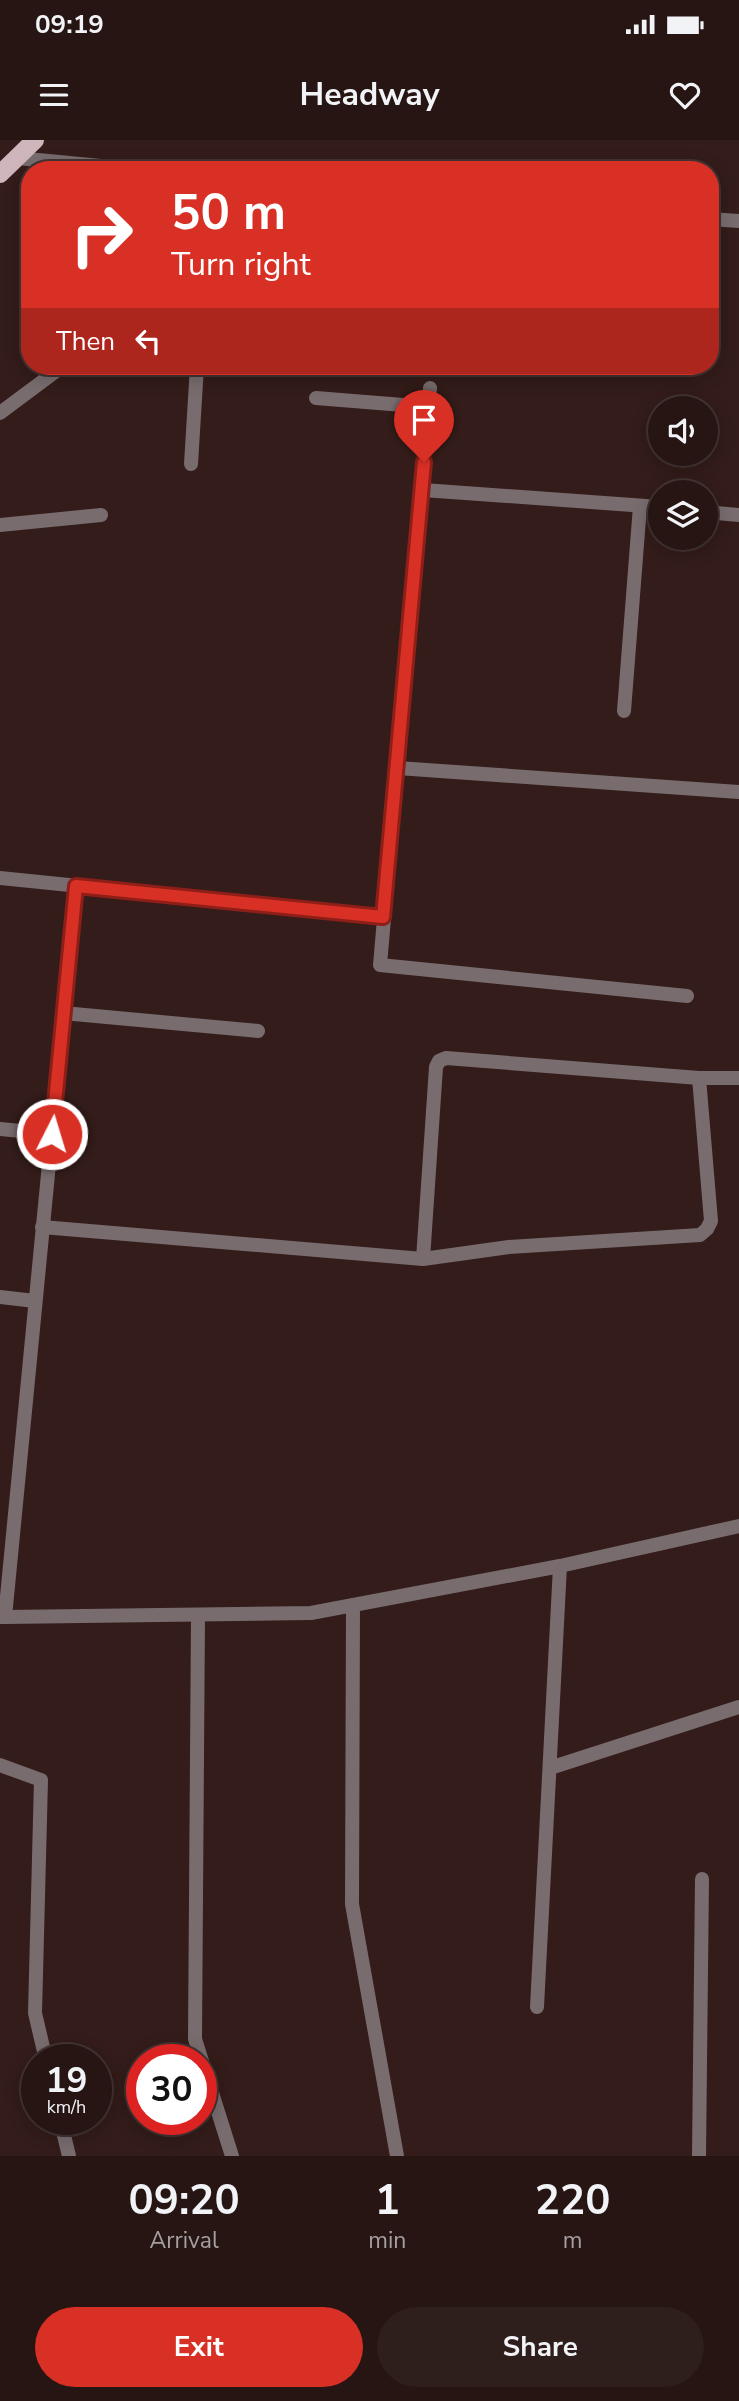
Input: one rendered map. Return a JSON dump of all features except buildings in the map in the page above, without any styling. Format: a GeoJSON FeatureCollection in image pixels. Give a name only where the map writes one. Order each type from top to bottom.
{"type":"FeatureCollection","features":[{"type":"Feature","properties":{"kind":"main road"},"geometry":{"type":"LineString","coordinates":[[0,174],[35,140]]}},
{"type":"Feature","properties":{"kind":"street"},"geometry":{"type":"LineString","coordinates":[[17,158],[48,161]]}},
{"type":"Feature","properties":{"kind":"street"},"geometry":{"type":"LineString","coordinates":[[719,220],[739,221]]}},
{"type":"Feature","properties":{"kind":"street"},"geometry":{"type":"LineString","coordinates":[[0,413],[51,375]]}},
{"type":"Feature","properties":{"kind":"street"},"geometry":{"type":"LineString","coordinates":[[191,464],[196,375]]}},
{"type":"Feature","properties":{"kind":"street"},"geometry":{"type":"LineString","coordinates":[[430,388],[380,965],[387,968],[687,996]]}},
{"type":"Feature","properties":{"kind":"street"},"geometry":{"type":"LineString","coordinates":[[316,398],[428,407]]}},
{"type":"Feature","properties":{"kind":"street"},"geometry":{"type":"LineString","coordinates":[[423,490],[648,506]]}},
{"type":"Feature","properties":{"kind":"street"},"geometry":{"type":"LineString","coordinates":[[624,711],[640,506]]}},
{"type":"Feature","properties":{"kind":"street"},"geometry":{"type":"LineString","coordinates":[[718,513],[739,514]]}},
{"type":"Feature","properties":{"kind":"street"},"geometry":{"type":"LineString","coordinates":[[0,525],[101,515]]}},
{"type":"Feature","properties":{"kind":"street"},"geometry":{"type":"LineString","coordinates":[[398,768],[739,792]]}},
{"type":"Feature","properties":{"kind":"street"},"geometry":{"type":"LineString","coordinates":[[0,878],[383,917]]}},
{"type":"Feature","properties":{"kind":"street"},"geometry":{"type":"LineString","coordinates":[[76,886],[2,1617],[311,1613],[560,1566],[739,1526]]}},
{"type":"Feature","properties":{"kind":"street"},"geometry":{"type":"LineString","coordinates":[[63,1013],[258,1031]]}},
{"type":"Feature","properties":{"kind":"street"},"geometry":{"type":"LineString","coordinates":[[422,1259],[436,1067],[439,1061],[446,1058],[699,1078],[739,1078]]}},
{"type":"Feature","properties":{"kind":"street"},"geometry":{"type":"LineString","coordinates":[[42,1227],[422,1259],[509,1247],[700,1235],[711,1221],[699,1078]]}},
{"type":"Feature","properties":{"kind":"street"},"geometry":{"type":"LineString","coordinates":[[0,1129],[52,1134]]}},
{"type":"Feature","properties":{"kind":"street"},"geometry":{"type":"LineString","coordinates":[[0,1297],[35,1301]]}},
{"type":"Feature","properties":{"kind":"street"},"geometry":{"type":"LineString","coordinates":[[537,2007],[560,1566]]}},
{"type":"Feature","properties":{"kind":"street"},"geometry":{"type":"LineString","coordinates":[[353,1605],[352,1904],[397,2156]]}},
{"type":"Feature","properties":{"kind":"street"},"geometry":{"type":"LineString","coordinates":[[198,1615],[195,2039],[232,2156]]}},
{"type":"Feature","properties":{"kind":"street"},"geometry":{"type":"LineString","coordinates":[[550,1768],[739,1707]]}},
{"type":"Feature","properties":{"kind":"street"},"geometry":{"type":"LineString","coordinates":[[0,1765],[41,1780],[34,2013],[42,2044]]}},
{"type":"Feature","properties":{"kind":"street"},"geometry":{"type":"LineString","coordinates":[[699,2156],[702,1879]]}},
{"type":"Feature","properties":{"kind":"street"},"geometry":{"type":"LineString","coordinates":[[64,2135],[69,2156]]}},
{"type":"Feature","properties":{"kind":"route"},"geometry":{"type":"LineString","coordinates":[[52,1134],[76,886],[383,917],[424,462]]}}]}
